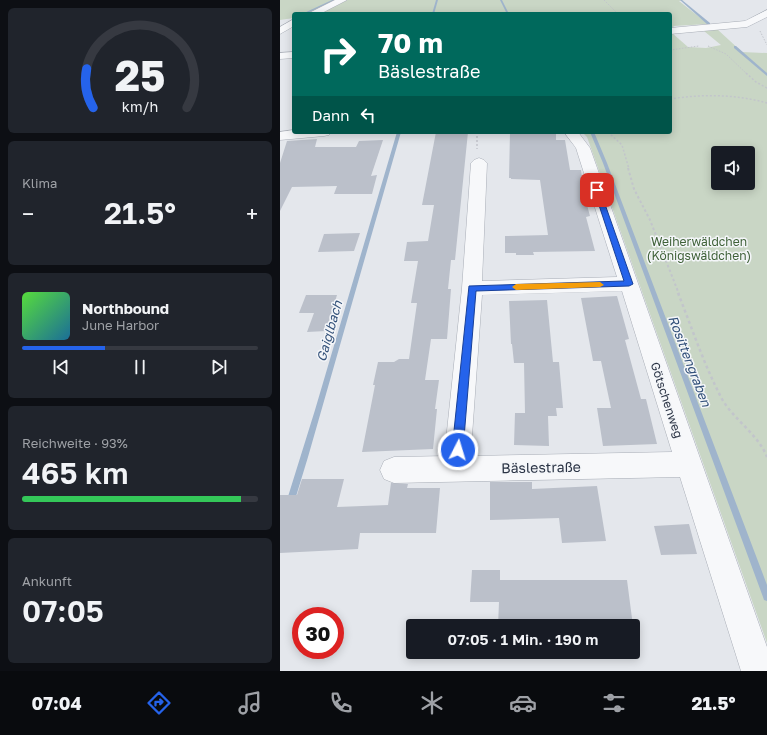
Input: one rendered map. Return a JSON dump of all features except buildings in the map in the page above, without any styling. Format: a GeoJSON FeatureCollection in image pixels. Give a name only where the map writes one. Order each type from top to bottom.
{"type":"FeatureCollection","features":[{"type":"Feature","properties":{"kind":"street"},"geometry":{"type":"LineString","coordinates":[[316,12],[342,0]]}},
{"type":"Feature","properties":{"kind":"street"},"geometry":{"type":"LineString","coordinates":[[672,31],[747,24],[767,13]]}},
{"type":"Feature","properties":{"kind":"street"},"geometry":{"type":"LineString","coordinates":[[280,22],[292,22]]}},
{"type":"Feature","properties":{"kind":"street"},"geometry":{"type":"LineString","coordinates":[[280,31],[292,23]]}},
{"type":"Feature","properties":{"kind":"street"},"geometry":{"type":"LineString","coordinates":[[280,56],[292,56]]}},
{"type":"Feature","properties":{"kind":"street"},"geometry":{"type":"LineString","coordinates":[[280,136],[302,134]]}},
{"type":"Feature","properties":{"kind":"street","name":"Götschenweg"},"geometry":{"type":"LineString","coordinates":[[572,134],[583,148],[758,671]]}},
{"type":"Feature","properties":{"kind":"street"},"geometry":{"type":"LineString","coordinates":[[458,450],[472,288],[479,163]]}},
{"type":"Feature","properties":{"kind":"street"},"geometry":{"type":"LineString","coordinates":[[472,288],[629,284]]}},
{"type":"Feature","properties":{"kind":"street","name":"Bäslestraße"},"geometry":{"type":"LineString","coordinates":[[394,470],[688,464]]}},
{"type":"Feature","properties":{"kind":"path"},"geometry":{"type":"LineString","coordinates":[[604,0],[616,12]]}},
{"type":"Feature","properties":{"kind":"path"},"geometry":{"type":"LineString","coordinates":[[672,50],[699,46]]}},
{"type":"Feature","properties":{"kind":"path"},"geometry":{"type":"LineString","coordinates":[[708,46],[728,55],[761,86],[767,88]]}},
{"type":"Feature","properties":{"kind":"path"},"geometry":{"type":"LineString","coordinates":[[672,99],[690,96],[724,97],[767,103]]}},
{"type":"Feature","properties":{"kind":"path"},"geometry":{"type":"LineString","coordinates":[[610,134],[622,145],[634,189],[650,220],[705,361],[723,400],[762,447],[767,458]]}},
{"type":"Feature","properties":{"kind":"green space"},"geometry":{"type":"Polygon","coordinates":[[[280,0],[685,0],[679,1],[708,24],[673,26],[675,28],[672,29],[672,12],[292,12],[292,18],[280,20],[280,0]]]}},
{"type":"Feature","properties":{"kind":"green space","name":"Weiherwäldchen (Königswäldchen)"},"geometry":{"type":"Polygon","coordinates":[[[717,29],[742,52],[767,53],[767,643],[587,137],[584,134],[672,134],[672,33],[672,32],[717,29]],[[704,31],[672,33],[688,47],[706,48],[721,45],[704,31]]]}},
{"type":"Feature","properties":{"kind":"waterway","name":"Gaiglbach"},"geometry":{"type":"LineString","coordinates":[[307,12],[334,0]]}},
{"type":"Feature","properties":{"kind":"waterway","name":"Gaiglbach"},"geometry":{"type":"LineString","coordinates":[[434,12],[437,0]]}},
{"type":"Feature","properties":{"kind":"waterway","name":"Rosittengraben"},"geometry":{"type":"LineString","coordinates":[[501,0],[507,12]]}},
{"type":"Feature","properties":{"kind":"waterway"},"geometry":{"type":"LineString","coordinates":[[681,0],[709,24]]}},
{"type":"Feature","properties":{"kind":"waterway"},"geometry":{"type":"LineString","coordinates":[[735,47],[767,75]]}},
{"type":"Feature","properties":{"kind":"waterway","name":"Gaiglbach"},"geometry":{"type":"LineString","coordinates":[[290,503],[398,134]]}},
{"type":"Feature","properties":{"kind":"waterway","name":"Rosittengraben"},"geometry":{"type":"LineString","coordinates":[[593,134],[767,597]]}},
{"type":"Feature","properties":{"kind":"slow traffic"},"geometry":{"type":"LineString","coordinates":[[516,287],[600,285]]}},
{"type":"Feature","properties":{"kind":"route"},"geometry":{"type":"LineString","coordinates":[[458,450],[472,288],[629,284],[597,190]]}}]}
